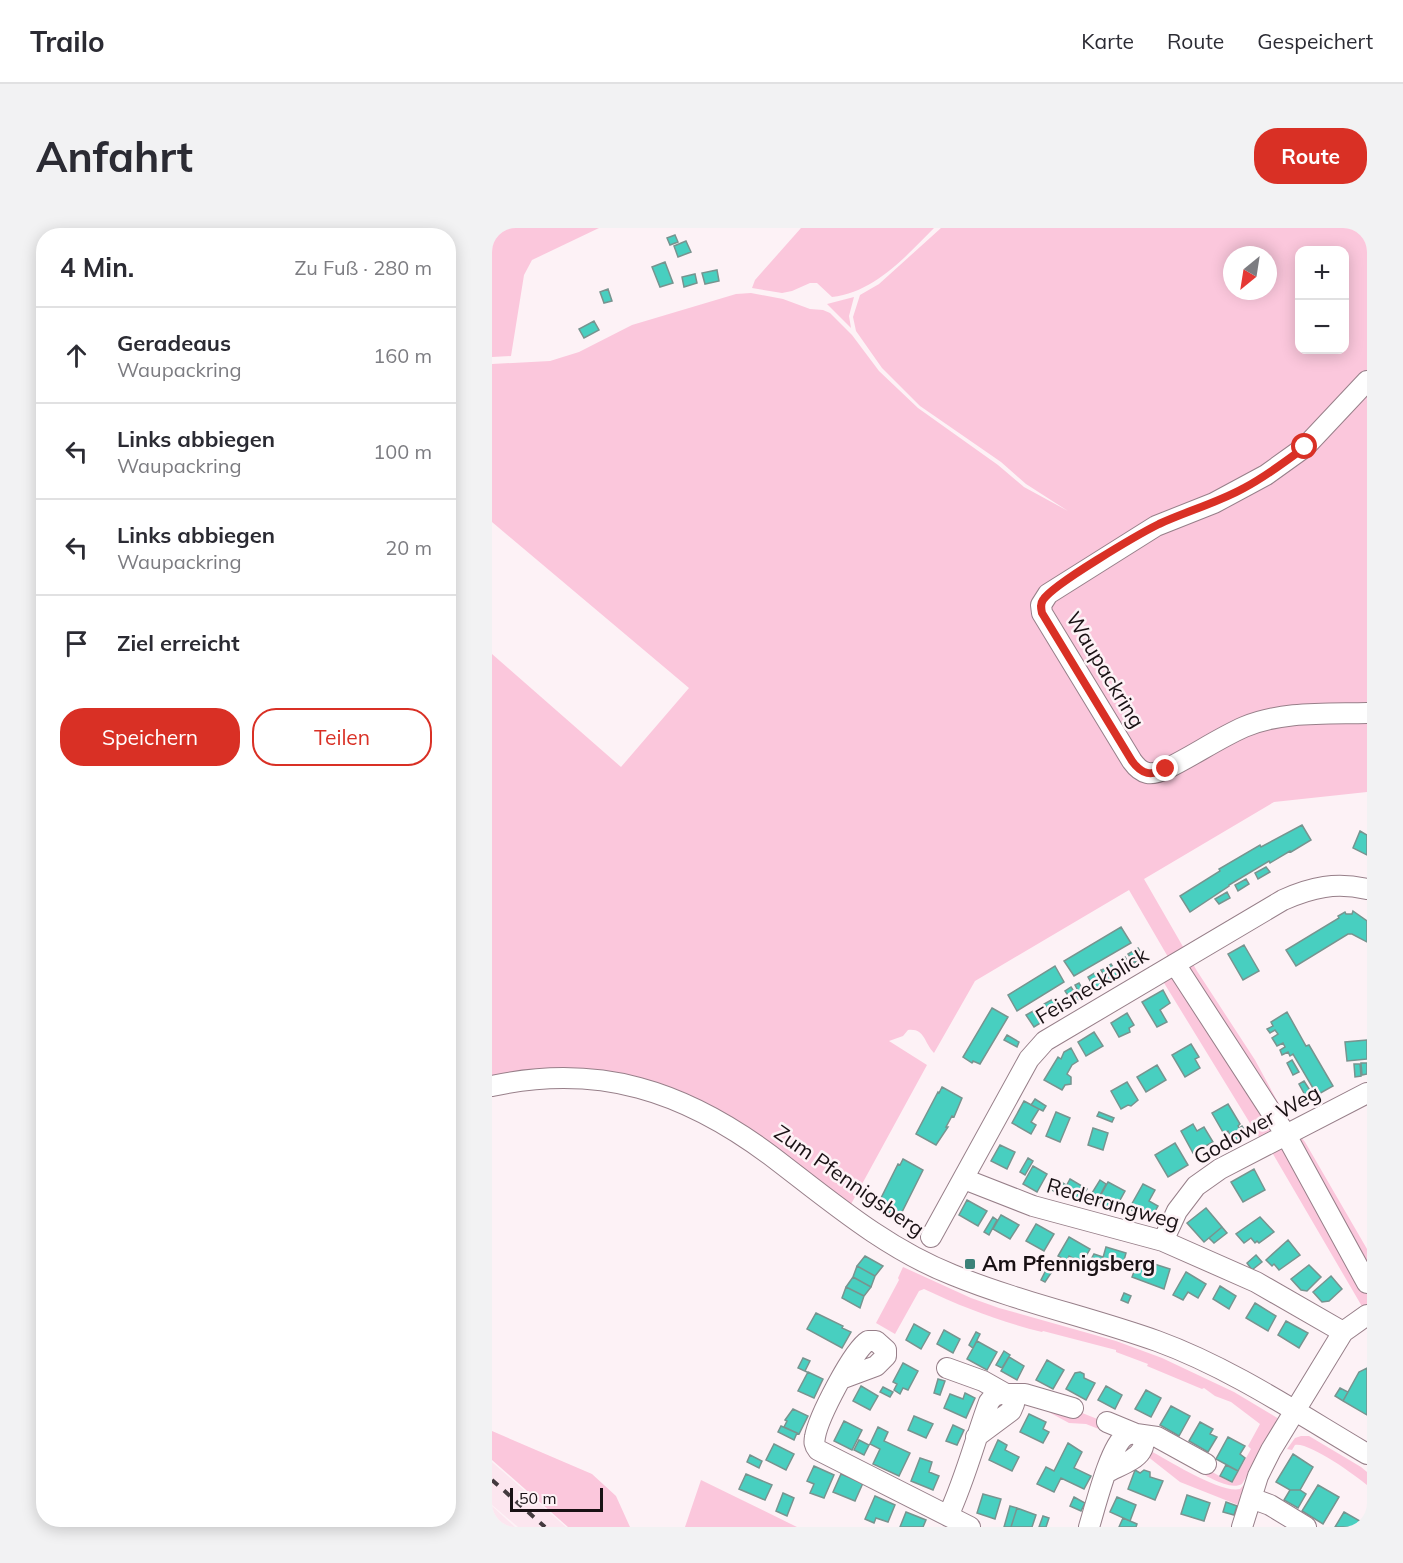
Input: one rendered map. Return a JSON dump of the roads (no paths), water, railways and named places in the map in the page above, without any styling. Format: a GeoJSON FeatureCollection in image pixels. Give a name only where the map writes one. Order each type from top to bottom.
{"type":"FeatureCollection","features":[{"type":"Feature","properties":{"kind":"street","name":"Waupackring"},"geometry":{"type":"LineString","coordinates":[[1367,381],[1305,447],[1266,475],[1214,503],[1180,515],[1147,531],[1048,594],[1041,605],[1042,613],[1132,761],[1138,770],[1146,774],[1166,769],[1244,727],[1264,721],[1294,716],[1367,713]]}},
{"type":"Feature","properties":{"kind":"street","name":"Feisneckblick"},"geometry":{"type":"LineString","coordinates":[[932,1237],[1029,1059],[1045,1041],[1299,892],[1333,885],[1350,885],[1367,889]]}},
{"type":"Feature","properties":{"kind":"street"},"geometry":{"type":"LineString","coordinates":[[1176,964],[1286,1135],[1367,1283]]}},
{"type":"Feature","properties":{"kind":"street","name":"Zum Pfennigsberg"},"geometry":{"type":"LineString","coordinates":[[492,1086],[532,1079],[586,1078],[647,1090],[677,1101],[732,1129],[861,1224],[910,1254],[952,1275],[1064,1313],[1158,1341],[1227,1373],[1367,1454]]}},
{"type":"Feature","properties":{"kind":"street","name":"Godower Weg"},"geometry":{"type":"LineString","coordinates":[[1163,1241],[1177,1211],[1196,1186],[1220,1169],[1367,1093]]}},
{"type":"Feature","properties":{"kind":"street","name":"Rederangweg"},"geometry":{"type":"LineString","coordinates":[[964,1179],[1033,1206],[1163,1241],[1256,1282],[1343,1332]]}},
{"type":"Feature","properties":{"kind":"street"},"geometry":{"type":"LineString","coordinates":[[1242,1527],[1263,1466],[1294,1412],[1343,1332],[1367,1315]]}},
{"type":"Feature","properties":{"kind":"street"},"geometry":{"type":"LineString","coordinates":[[891,1349],[876,1341],[863,1344],[841,1378],[816,1431],[815,1447],[823,1454],[970,1527]]}},
{"type":"Feature","properties":{"kind":"street"},"geometry":{"type":"LineString","coordinates":[[947,1368],[983,1381],[1006,1394]]}},
{"type":"Feature","properties":{"kind":"street"},"geometry":{"type":"LineString","coordinates":[[948,1516],[992,1397],[999,1394],[1025,1394],[1073,1408]]}},
{"type":"Feature","properties":{"kind":"street"},"geometry":{"type":"LineString","coordinates":[[1107,1422],[1136,1434]]}},
{"type":"Feature","properties":{"kind":"street"},"geometry":{"type":"LineString","coordinates":[[1089,1527],[1106,1473],[1120,1441],[1128,1434],[1157,1437],[1206,1464]]}},
{"type":"Feature","properties":{"kind":"street"},"geometry":{"type":"LineString","coordinates":[[1251,1498],[1270,1505],[1306,1527]]}},
{"type":"Feature","properties":{"kind":"railway"},"geometry":{"type":"LineString","coordinates":[[492,1480],[545,1527]]}},
{"type":"Feature","properties":{"kind":"place","name":"Am Pfennigsberg"},"geometry":{"type":"Point","coordinates":[970,1264]}}]}
